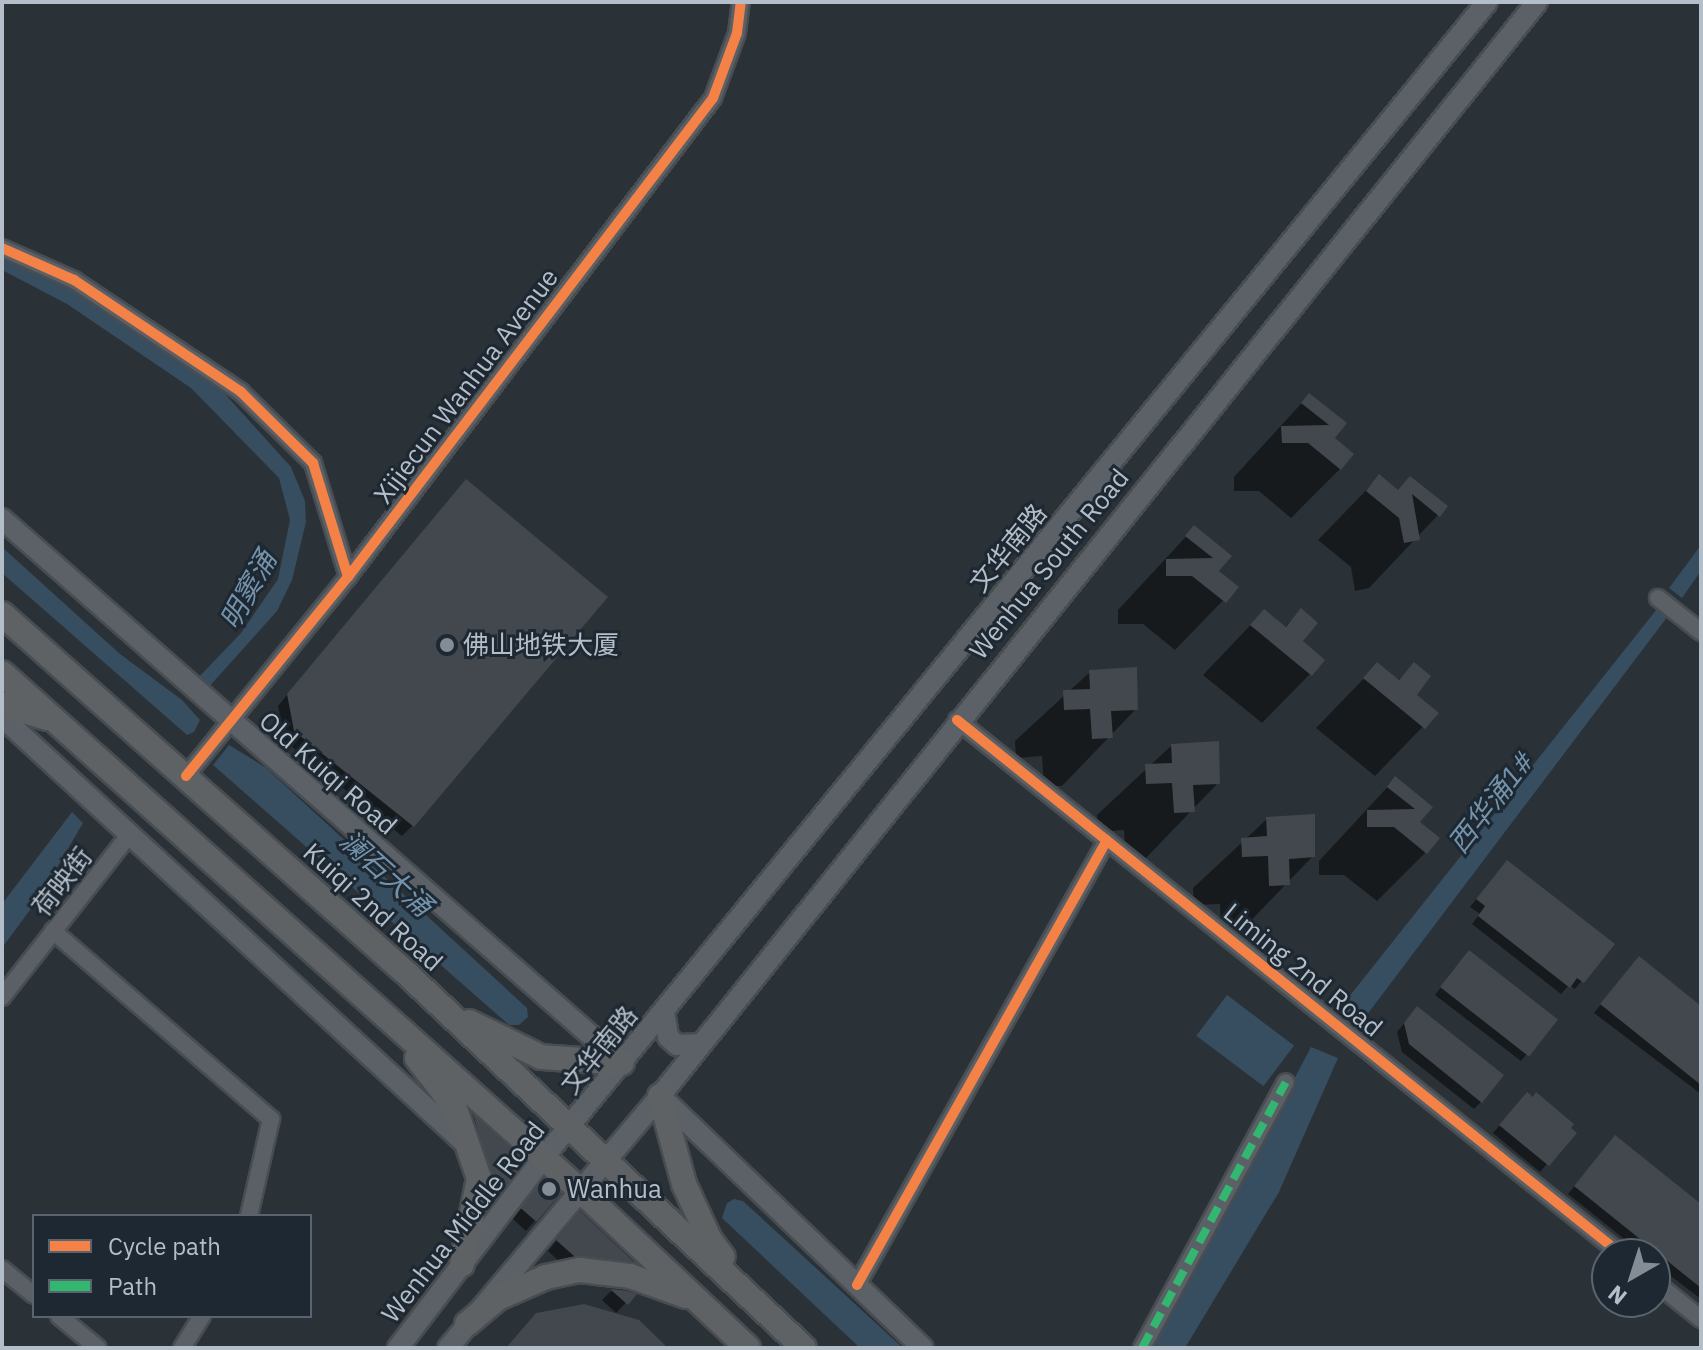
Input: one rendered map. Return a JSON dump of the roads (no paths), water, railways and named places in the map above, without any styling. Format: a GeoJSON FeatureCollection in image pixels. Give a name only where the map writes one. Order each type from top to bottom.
{"type":"FeatureCollection","features":[{"type":"Feature","properties":{"kind":"highway","name":"Kuiqi 2nd Road"},"geometry":{"type":"LineString","coordinates":[[2,614],[444,1009],[796,1340]]}},
{"type":"Feature","properties":{"kind":"highway"},"geometry":{"type":"LineString","coordinates":[[2,673],[544,1157],[748,1348]]}},
{"type":"Feature","properties":{"kind":"highway"},"geometry":{"type":"LineString","coordinates":[[2,704],[56,722]]}},
{"type":"Feature","properties":{"kind":"highway"},"geometry":{"type":"LineString","coordinates":[[366,998],[454,1106],[471,1148],[479,1178],[462,1264]]}},
{"type":"Feature","properties":{"kind":"highway"},"geometry":{"type":"LineString","coordinates":[[444,1009],[541,1057],[622,1063]]}},
{"type":"Feature","properties":{"kind":"highway"},"geometry":{"type":"LineString","coordinates":[[660,1096],[684,1184],[710,1240],[796,1340]]}},
{"type":"Feature","properties":{"kind":"highway"},"geometry":{"type":"LineString","coordinates":[[467,1324],[498,1298],[546,1277],[580,1270],[630,1276],[696,1300]]}},
{"type":"Feature","properties":{"kind":"main road","name":"文华南路"},"geometry":{"type":"LineString","coordinates":[[570,1127],[1487,2]]}},
{"type":"Feature","properties":{"kind":"main road","name":"Wenhua South Road"},"geometry":{"type":"LineString","coordinates":[[606,1161],[957,720],[1537,2]]}},
{"type":"Feature","properties":{"kind":"main road","name":"Old Kuiqi Road"},"geometry":{"type":"LineString","coordinates":[[2,519],[622,1063]]}},
{"type":"Feature","properties":{"kind":"main road"},"geometry":{"type":"LineString","coordinates":[[2,717],[471,1148]]}},
{"type":"Feature","properties":{"kind":"main road"},"geometry":{"type":"LineString","coordinates":[[664,1011],[668,1037],[677,1045],[701,1044]]}},
{"type":"Feature","properties":{"kind":"main road"},"geometry":{"type":"LineString","coordinates":[[660,1096],[923,1348]]}},
{"type":"Feature","properties":{"kind":"main road","name":"Wenhua Middle Road"},"geometry":{"type":"LineString","coordinates":[[398,1348],[570,1127]]}},
{"type":"Feature","properties":{"kind":"main road"},"geometry":{"type":"LineString","coordinates":[[448,1348],[606,1161]]}},
{"type":"Feature","properties":{"kind":"main road"},"geometry":{"type":"LineString","coordinates":[[696,1300],[731,1348]]}},
{"type":"Feature","properties":{"kind":"street","name":"Xijiecun Wanhua Avenue"},"geometry":{"type":"LineString","coordinates":[[186,776],[348,577],[713,98],[737,33],[741,2]]}},
{"type":"Feature","properties":{"kind":"street"},"geometry":{"type":"LineString","coordinates":[[2,248],[74,280],[241,392],[313,463],[348,577]]}},
{"type":"Feature","properties":{"kind":"street"},"geometry":{"type":"LineString","coordinates":[[1658,598],[1701,632]]}},
{"type":"Feature","properties":{"kind":"street","name":"Liming 2nd Road"},"geometry":{"type":"LineString","coordinates":[[957,720],[1601,1238]]}},
{"type":"Feature","properties":{"kind":"street","name":"荷映街"},"geometry":{"type":"LineString","coordinates":[[2,997],[130,834]]}},
{"type":"Feature","properties":{"kind":"street"},"geometry":{"type":"LineString","coordinates":[[857,1285],[1107,840]]}},
{"type":"Feature","properties":{"kind":"street"},"geometry":{"type":"LineString","coordinates":[[53,931],[271,1119],[249,1214]]}},
{"type":"Feature","properties":{"kind":"street"},"geometry":{"type":"LineString","coordinates":[[1142,1348],[1286,1082]]}},
{"type":"Feature","properties":{"kind":"street"},"geometry":{"type":"LineString","coordinates":[[2,1269],[32,1293]]}},
{"type":"Feature","properties":{"kind":"street"},"geometry":{"type":"LineString","coordinates":[[1671,1295],[1701,1319]]}},
{"type":"Feature","properties":{"kind":"street"},"geometry":{"type":"LineString","coordinates":[[61,1318],[98,1348]]}},
{"type":"Feature","properties":{"kind":"street"},"geometry":{"type":"LineString","coordinates":[[182,1348],[201,1318]]}},
{"type":"Feature","properties":{"kind":"water"},"geometry":{"type":"Polygon","coordinates":[[[2,255],[63,284],[170,353],[225,394],[291,467],[305,501],[306,522],[292,580],[277,611],[207,689],[196,680],[241,633],[278,579],[290,520],[279,478],[191,388],[67,304],[2,270],[2,255]]]}},
{"type":"Feature","properties":{"kind":"water"},"geometry":{"type":"Polygon","coordinates":[[[1701,545],[1701,571],[1682,598],[1669,588],[1701,545]]]}},
{"type":"Feature","properties":{"kind":"water"},"geometry":{"type":"Polygon","coordinates":[[[2,547],[120,654],[182,700],[200,720],[194,732],[187,735],[2,573],[2,547]]]}},
{"type":"Feature","properties":{"kind":"water"},"geometry":{"type":"Polygon","coordinates":[[[1657,609],[1668,616],[1360,1024],[1340,1008],[1657,609]]]}},
{"type":"Feature","properties":{"kind":"water"},"geometry":{"type":"Polygon","coordinates":[[[229,745],[265,767],[527,1008],[528,1017],[519,1025],[509,1025],[213,765],[229,745]]]}},
{"type":"Feature","properties":{"kind":"water"},"geometry":{"type":"Polygon","coordinates":[[[72,812],[83,823],[41,895],[2,948],[2,904],[72,812]]]}},
{"type":"Feature","properties":{"kind":"water"},"geometry":{"type":"Polygon","coordinates":[[[1227,995],[1294,1046],[1263,1086],[1196,1036],[1227,995]]]}},
{"type":"Feature","properties":{"kind":"water"},"geometry":{"type":"Polygon","coordinates":[[[1311,1047],[1338,1058],[1279,1192],[1185,1348],[1152,1348],[1311,1047]]]}},
{"type":"Feature","properties":{"kind":"water"},"geometry":{"type":"Polygon","coordinates":[[[734,1199],[743,1201],[903,1348],[860,1348],[722,1218],[727,1203],[734,1199]]]}},
{"type":"Feature","properties":{"kind":"place","name":"佛山地铁大厦"},"geometry":{"type":"Point","coordinates":[447,645]}},
{"type":"Feature","properties":{"kind":"place","name":"Wanhua"},"geometry":{"type":"Point","coordinates":[549,1189]}},
{"type":"Feature","properties":{"kind":"water label","name":"明窦涌"},"geometry":{"type":"Point","coordinates":[248,590]}},
{"type":"Feature","properties":{"kind":"water label","name":"西华涌1#"},"geometry":{"type":"Point","coordinates":[1491,802]}},
{"type":"Feature","properties":{"kind":"water label","name":"澜石大涌"},"geometry":{"type":"Point","coordinates":[386,873]}}]}
